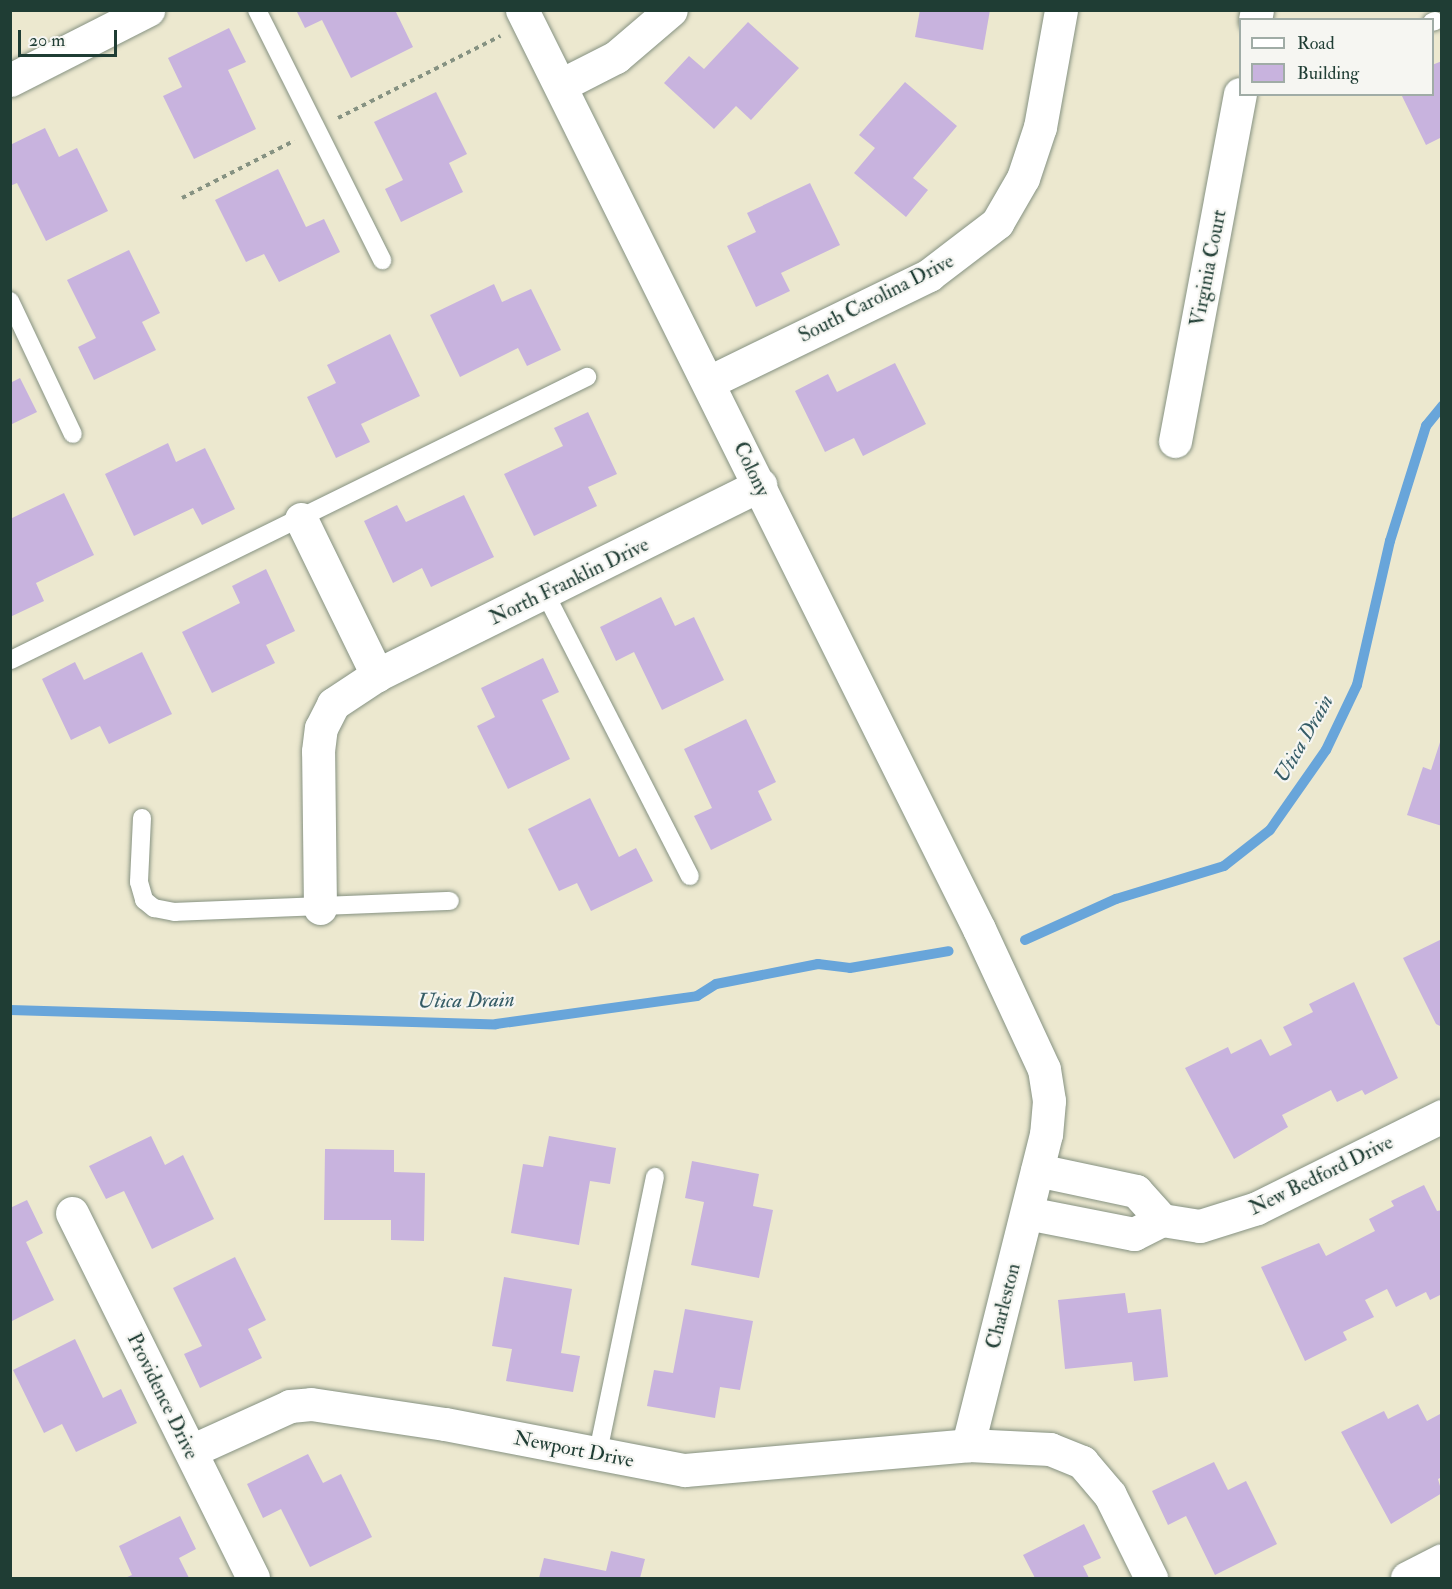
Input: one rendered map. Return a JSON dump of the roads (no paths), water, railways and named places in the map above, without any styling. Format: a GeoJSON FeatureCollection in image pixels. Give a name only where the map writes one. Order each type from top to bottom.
{"type":"FeatureCollection","features":[{"type":"Feature","properties":{"kind":"street"},"geometry":{"type":"LineString","coordinates":[[10,80],[148,10]]}},
{"type":"Feature","properties":{"kind":"street"},"geometry":{"type":"LineString","coordinates":[[561,85],[616,57],[671,10]]}},
{"type":"Feature","properties":{"kind":"street","name":"South Carolina Drive"},"geometry":{"type":"LineString","coordinates":[[709,382],[929,275],[997,223],[1023,178],[1040,127],[1061,10]]}},
{"type":"Feature","properties":{"kind":"street","name":"Colony"},"geometry":{"type":"LineString","coordinates":[[524,16],[561,85],[979,929]]}},
{"type":"Feature","properties":{"kind":"street","name":"Virginia Court"},"geometry":{"type":"LineString","coordinates":[[1175,441],[1240,96]]}},
{"type":"Feature","properties":{"kind":"street","name":"North Franklin Drive"},"geometry":{"type":"LineString","coordinates":[[320,908],[321,728],[333,704],[377,675],[760,485]]}},
{"type":"Feature","properties":{"kind":"street"},"geometry":{"type":"LineString","coordinates":[[302,519],[377,675]]}},
{"type":"Feature","properties":{"kind":"street","name":"Charleston"},"geometry":{"type":"LineString","coordinates":[[968,1445],[1046,1134],[1048,1083],[979,929]]}},
{"type":"Feature","properties":{"kind":"street","name":"New Bedford Drive"},"geometry":{"type":"LineString","coordinates":[[1162,1220],[1200,1226],[1257,1209],[1442,1116]]}},
{"type":"Feature","properties":{"kind":"street"},"geometry":{"type":"LineString","coordinates":[[1028,1213],[1134,1234],[1162,1220],[1136,1191],[1037,1170]]}},
{"type":"Feature","properties":{"kind":"street","name":"Providence Drive"},"geometry":{"type":"LineString","coordinates":[[72,1213],[253,1578]]}},
{"type":"Feature","properties":{"kind":"street","name":"Newport Drive"},"geometry":{"type":"LineString","coordinates":[[191,1451],[290,1406],[311,1404],[445,1424],[685,1470],[968,1445]]}},
{"type":"Feature","properties":{"kind":"street"},"geometry":{"type":"LineString","coordinates":[[968,1445],[1050,1449],[1082,1462],[1110,1496],[1151,1578]]}},
{"type":"Feature","properties":{"kind":"street"},"geometry":{"type":"LineString","coordinates":[[1407,1578],[1442,1560]]}},
{"type":"Feature","properties":{"kind":"lane"},"geometry":{"type":"LineString","coordinates":[[257,10],[382,260]]}},
{"type":"Feature","properties":{"kind":"lane"},"geometry":{"type":"LineString","coordinates":[[10,301],[73,434]]}},
{"type":"Feature","properties":{"kind":"lane"},"geometry":{"type":"LineString","coordinates":[[11,660],[587,377]]}},
{"type":"Feature","properties":{"kind":"lane"},"geometry":{"type":"LineString","coordinates":[[545,593],[690,876]]}},
{"type":"Feature","properties":{"kind":"lane"},"geometry":{"type":"LineString","coordinates":[[142,818],[140,882],[144,900],[154,908],[175,912],[450,901]]}},
{"type":"Feature","properties":{"kind":"lane"},"geometry":{"type":"LineString","coordinates":[[598,1452],[655,1177]]}},
{"type":"Feature","properties":{"kind":"waterway","name":"Utica Drain"},"geometry":{"type":"LineString","coordinates":[[1025,940],[1116,899],[1224,866],[1270,830],[1326,750],[1357,685],[1390,541],[1426,426],[1442,406]]}},
{"type":"Feature","properties":{"kind":"waterway","name":"Utica Drain"},"geometry":{"type":"LineString","coordinates":[[10,1010],[496,1024],[697,996],[716,984],[818,964],[850,968],[949,951]]}}]}
